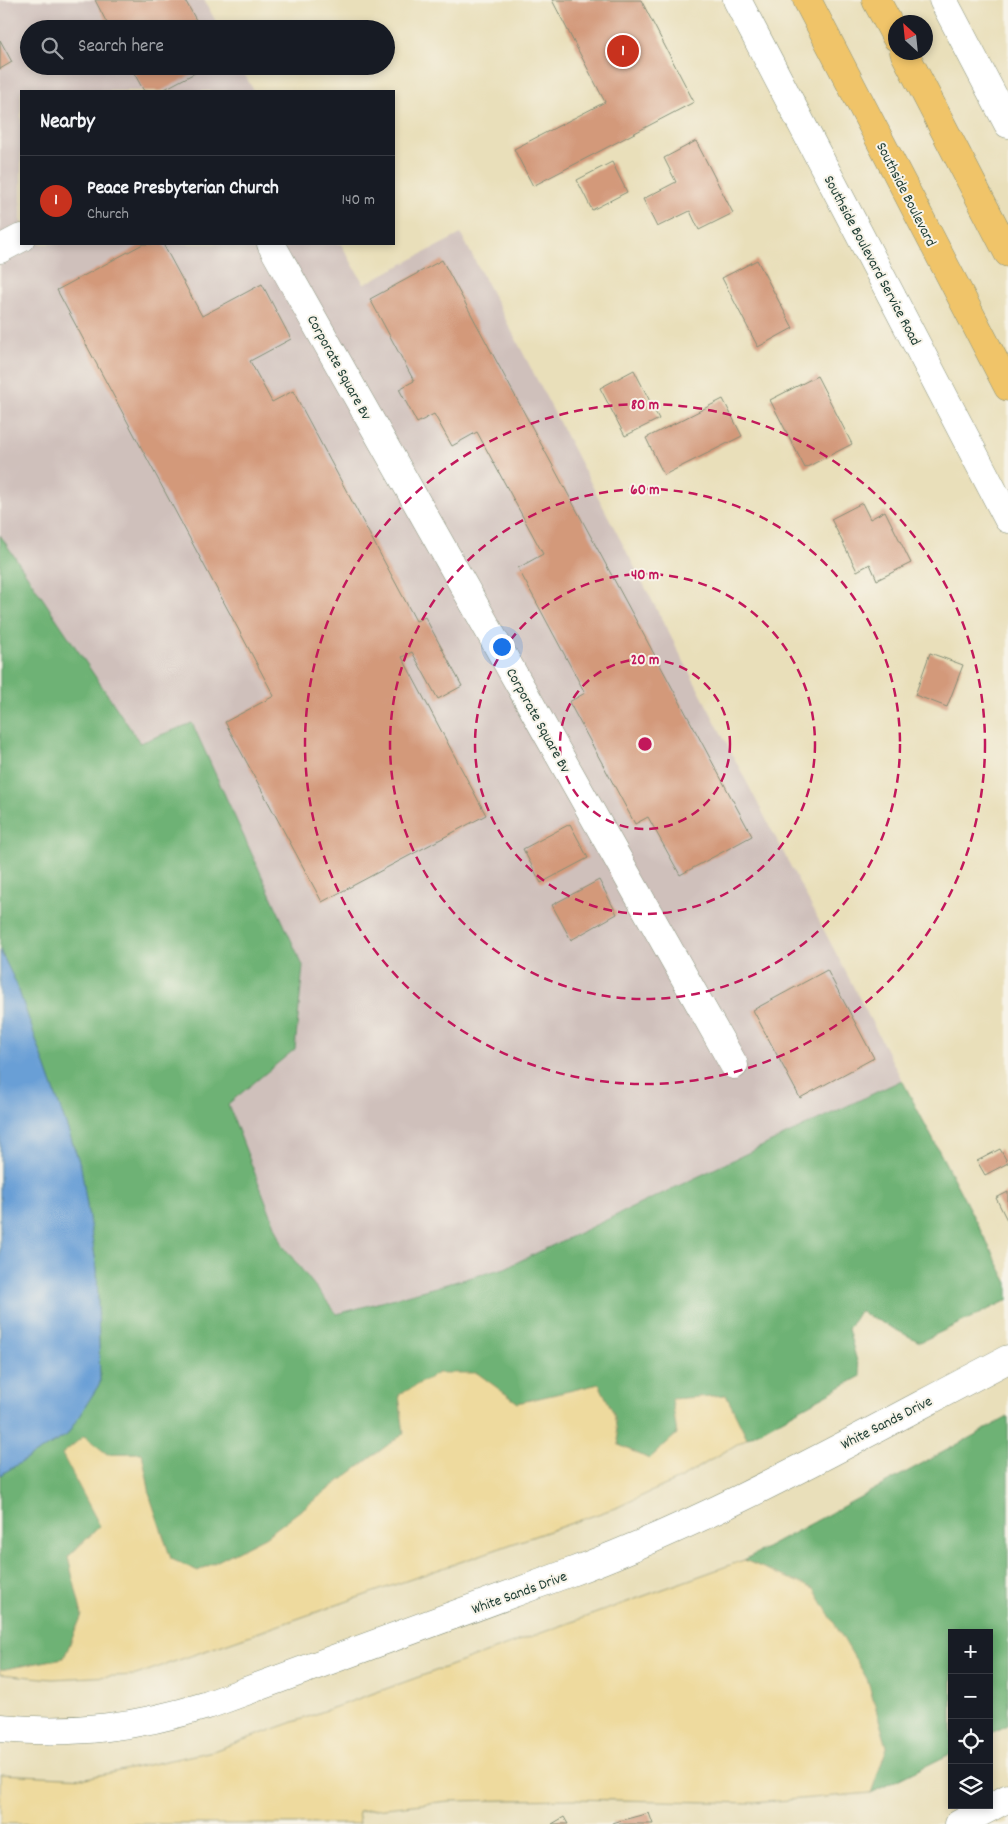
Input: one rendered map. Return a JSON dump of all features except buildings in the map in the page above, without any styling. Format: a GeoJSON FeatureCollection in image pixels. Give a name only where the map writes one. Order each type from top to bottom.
{"type":"FeatureCollection","features":[{"type":"Feature","properties":{"kind":"highway","name":"Southside Boulevard"},"geometry":{"type":"LineString","coordinates":[[807,0],[1008,387]]}},
{"type":"Feature","properties":{"kind":"highway"},"geometry":{"type":"LineString","coordinates":[[876,0],[888,22]]}},
{"type":"Feature","properties":{"kind":"highway"},"geometry":{"type":"LineString","coordinates":[[908,60],[1008,253]]}},
{"type":"Feature","properties":{"kind":"street","name":"Southside Boulevard Service Road"},"geometry":{"type":"LineString","coordinates":[[738,0],[1008,520]]}},
{"type":"Feature","properties":{"kind":"street"},"geometry":{"type":"LineString","coordinates":[[943,0],[1008,124]]}},
{"type":"Feature","properties":{"kind":"street"},"geometry":{"type":"LineString","coordinates":[[0,250],[20,239]]}},
{"type":"Feature","properties":{"kind":"street","name":"Corporate Square Bv"},"geometry":{"type":"LineString","coordinates":[[272,245],[734,1065]]}},
{"type":"Feature","properties":{"kind":"street","name":"White Sands Drive"},"geometry":{"type":"LineString","coordinates":[[0,1728],[40,1732],[85,1731],[167,1718],[208,1705],[633,1549],[707,1515],[1008,1360]]}},
{"type":"Feature","properties":{"kind":"street"},"geometry":{"type":"LineString","coordinates":[[959,1824],[1008,1798]]}},
{"type":"Feature","properties":{"kind":"shaded area"},"geometry":{"type":"Polygon","coordinates":[[[0,0],[204,0],[215,20],[20,20],[20,75],[245,75],[253,90],[20,90],[20,245],[342,245],[364,284],[461,234],[902,1080],[505,1268],[337,1315],[283,1246],[228,1104],[295,1049],[192,723],[140,743],[0,535],[0,0]]]}},
{"type":"Feature","properties":{"kind":"green space"},"geometry":{"type":"Polygon","coordinates":[[[0,535],[140,743],[192,723],[303,966],[295,1049],[228,1104],[283,1246],[337,1314],[505,1268],[902,1080],[1008,1283],[1008,1300],[920,1342],[859,1311],[848,1329],[861,1376],[747,1438],[726,1395],[673,1399],[677,1434],[649,1459],[619,1445],[613,1414],[599,1384],[518,1403],[477,1373],[399,1395],[404,1433],[265,1537],[198,1571],[171,1559],[151,1500],[142,1453],[63,1454],[100,1526],[68,1557],[82,1615],[64,1658],[0,1670],[0,1475],[67,1435],[100,1383],[97,1270],[81,1167],[16,983],[0,950],[0,535]]]}},
{"type":"Feature","properties":{"kind":"green space"},"geometry":{"type":"Polygon","coordinates":[[[1008,1417],[1008,1725],[993,1732],[993,1629],[948,1629],[948,1755],[871,1793],[887,1747],[867,1679],[814,1590],[744,1560],[1008,1417]]]}},
{"type":"Feature","properties":{"kind":"sand"},"geometry":{"type":"Polygon","coordinates":[[[438,1373],[477,1373],[518,1403],[599,1384],[614,1414],[619,1445],[649,1459],[677,1434],[672,1399],[726,1395],[747,1438],[683,1477],[618,1507],[136,1675],[52,1679],[0,1674],[0,1670],[64,1658],[82,1615],[68,1557],[100,1526],[62,1454],[84,1436],[107,1454],[142,1453],[151,1500],[171,1559],[198,1571],[265,1537],[404,1433],[399,1395],[438,1373]]]}},
{"type":"Feature","properties":{"kind":"sand"},"geometry":{"type":"Polygon","coordinates":[[[744,1560],[814,1589],[867,1679],[887,1747],[871,1793],[753,1803],[572,1799],[449,1801],[358,1811],[360,1824],[0,1824],[0,1774],[86,1778],[213,1751],[744,1560]]]}},
{"type":"Feature","properties":{"kind":"water"},"geometry":{"type":"Polygon","coordinates":[[[0,950],[16,983],[81,1167],[97,1270],[100,1383],[67,1435],[0,1475],[0,950]]]}},
{"type":"Feature","properties":{"kind":"place","name":"Peace Presbyterian Church"},"geometry":{"type":"Point","coordinates":[623,51]}}]}
